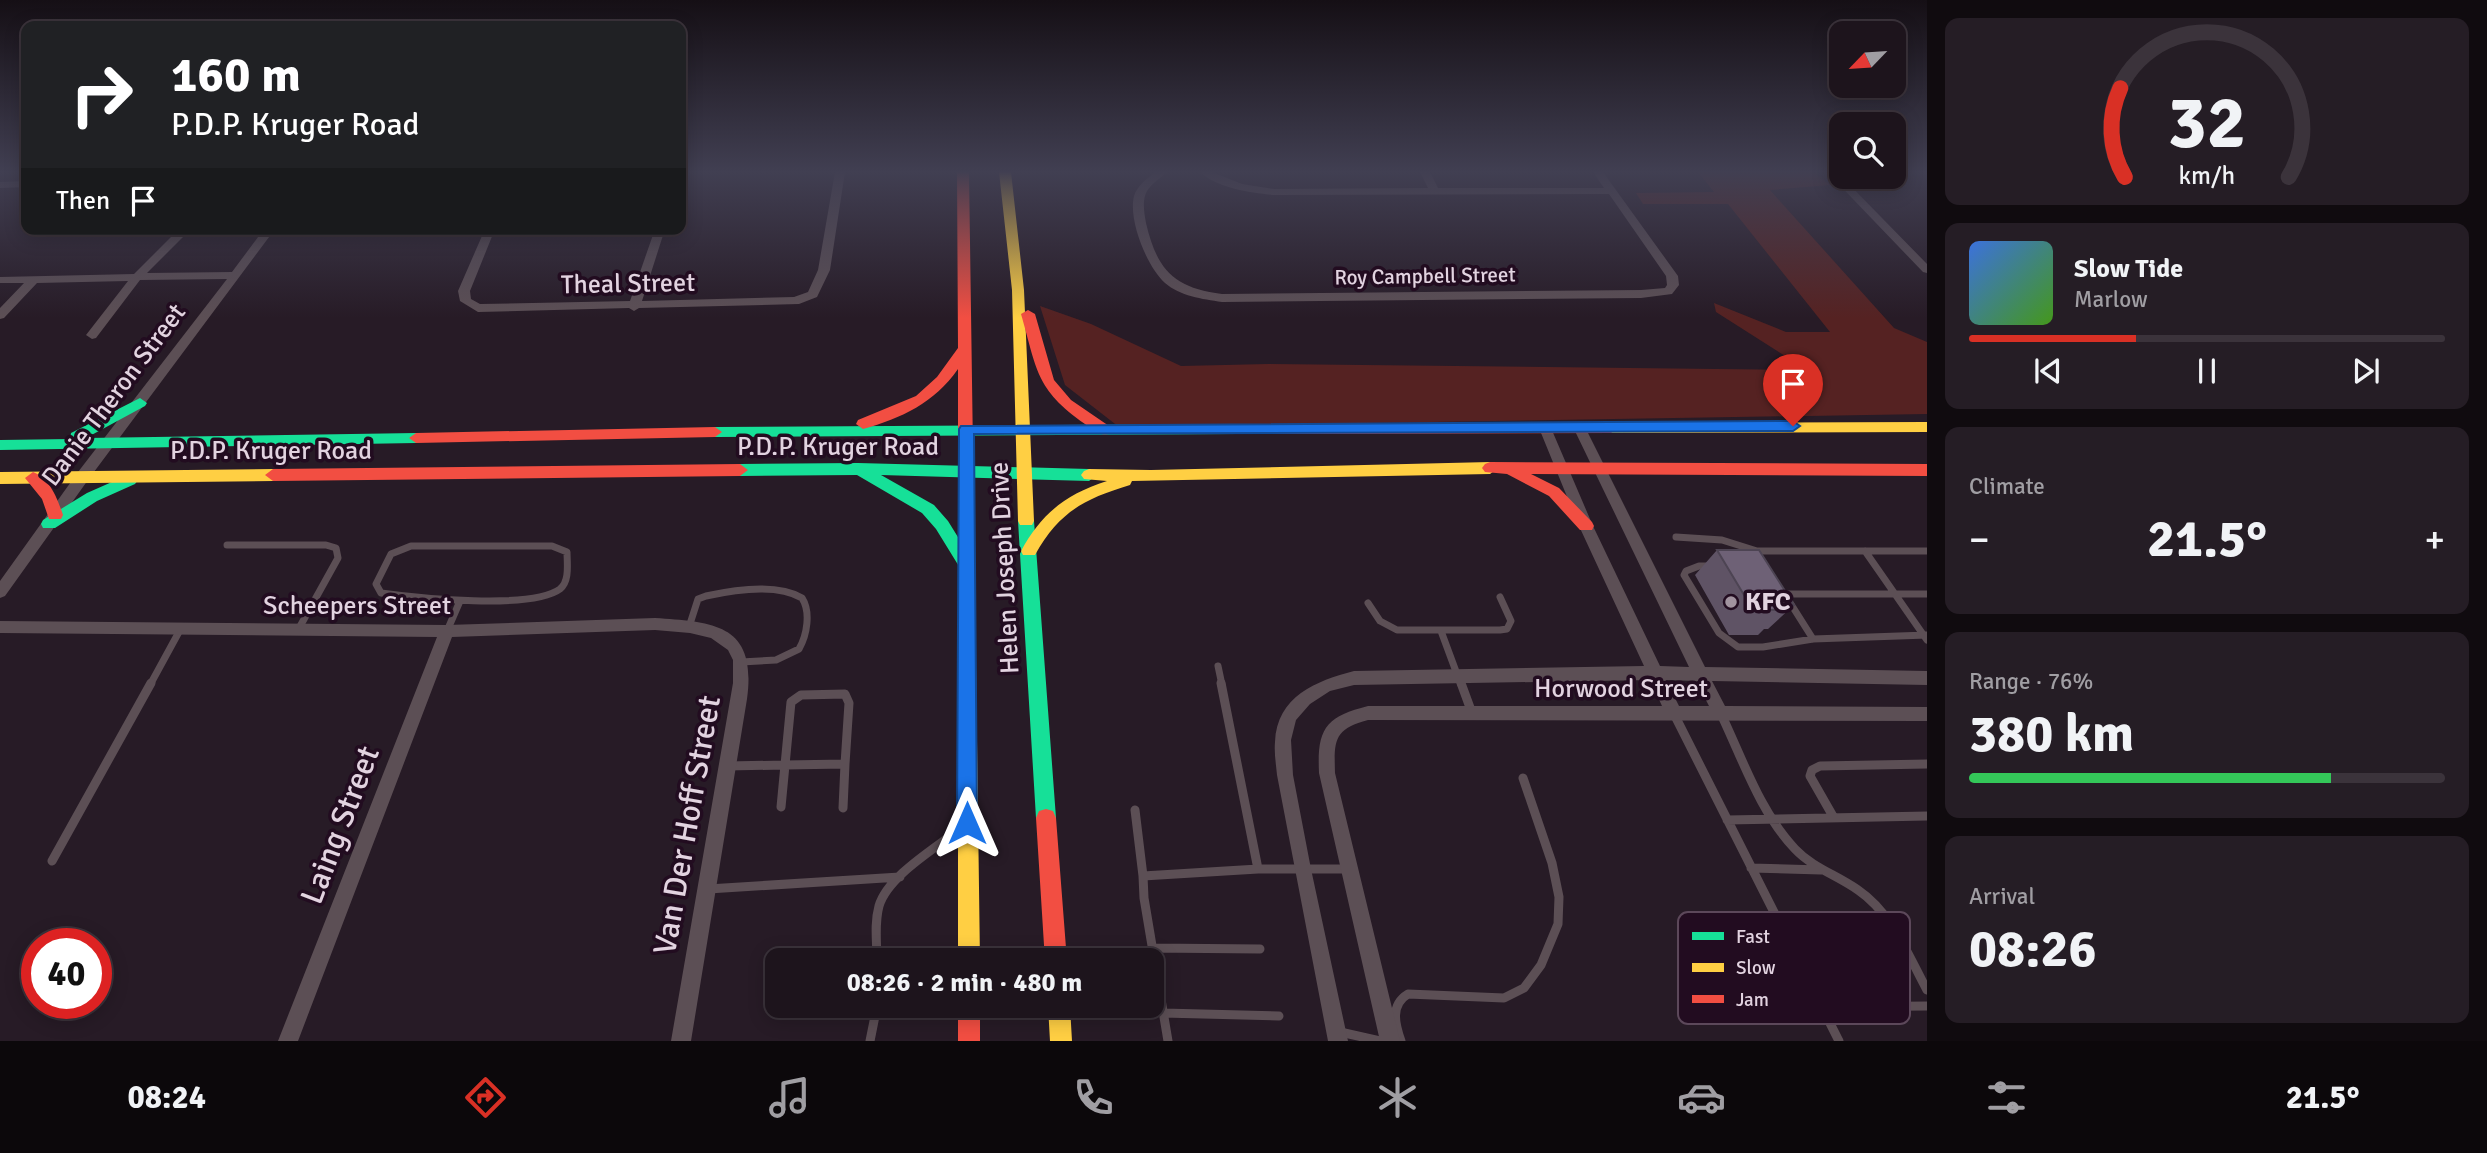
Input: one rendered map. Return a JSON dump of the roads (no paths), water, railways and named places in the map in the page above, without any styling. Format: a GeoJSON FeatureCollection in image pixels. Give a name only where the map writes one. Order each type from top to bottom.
{"type":"FeatureCollection","features":[{"type":"Feature","properties":{"kind":"street","name":"Theal Street"},"geometry":{"type":"LineString","coordinates":[[487,235],[464,291],[466,301],[478,309],[781,303],[803,299],[813,294],[824,270],[832,221]]}},
{"type":"Feature","properties":{"kind":"street","name":"Helen Joseph Drive"},"geometry":{"type":"LineString","coordinates":[[964,221],[969,948]]}},
{"type":"Feature","properties":{"kind":"street","name":"Helen Joseph Drive"},"geometry":{"type":"LineString","coordinates":[[1010,221],[1018,290],[1027,556],[1055,948]]}},
{"type":"Feature","properties":{"kind":"street","name":"Roy Campbell Street"},"geometry":{"type":"LineString","coordinates":[[1141,221],[1149,257],[1160,272],[1173,283],[1193,293],[1222,298],[1641,294],[1668,291],[1673,285],[1672,276],[1632,221]]}},
{"type":"Feature","properties":{"kind":"street"},"geometry":{"type":"LineString","coordinates":[[1879,221],[1927,270]]}},
{"type":"Feature","properties":{"kind":"street"},"geometry":{"type":"LineString","coordinates":[[92,335],[136,277],[179,235]]}},
{"type":"Feature","properties":{"kind":"street","name":"Danie Theron Street"},"geometry":{"type":"LineString","coordinates":[[0,592],[232,275],[265,235]]}},
{"type":"Feature","properties":{"kind":"street"},"geometry":{"type":"LineString","coordinates":[[634,307],[658,235]]}},
{"type":"Feature","properties":{"kind":"street"},"geometry":{"type":"LineString","coordinates":[[0,280],[232,275]]}},
{"type":"Feature","properties":{"kind":"street"},"geometry":{"type":"LineString","coordinates":[[0,315],[32,281]]}},
{"type":"Feature","properties":{"kind":"street"},"geometry":{"type":"LineString","coordinates":[[1018,290],[1024,298],[1047,381],[1066,404],[1104,430]]}},
{"type":"Feature","properties":{"kind":"street"},"geometry":{"type":"LineString","coordinates":[[848,430],[932,396],[943,385],[963,350]]}},
{"type":"Feature","properties":{"kind":"street"},"geometry":{"type":"LineString","coordinates":[[61,443],[97,428],[139,405],[144,425],[155,440]]}},
{"type":"Feature","properties":{"kind":"street","name":"P.D.P. Kruger Road"},"geometry":{"type":"LineString","coordinates":[[0,445],[155,440],[848,430],[1927,427]]}},
{"type":"Feature","properties":{"kind":"street"},"geometry":{"type":"LineString","coordinates":[[1545,428],[1560,469],[1674,713]]}},
{"type":"Feature","properties":{"kind":"street"},"geometry":{"type":"LineString","coordinates":[[1579,428],[1703,673],[1720,713]]}},
{"type":"Feature","properties":{"kind":"street"},"geometry":{"type":"LineString","coordinates":[[1504,468],[1554,492],[1586,526]]}},
{"type":"Feature","properties":{"kind":"street","name":"P.D.P. Kruger Road"},"geometry":{"type":"LineString","coordinates":[[0,478],[489,475],[858,469],[1151,476],[1504,468],[1927,470]]}},
{"type":"Feature","properties":{"kind":"street"},"geometry":{"type":"LineString","coordinates":[[858,469],[928,509],[966,563]]}},
{"type":"Feature","properties":{"kind":"street"},"geometry":{"type":"LineString","coordinates":[[33,478],[49,497],[52,520],[92,497],[138,476]]}},
{"type":"Feature","properties":{"kind":"street"},"geometry":{"type":"LineString","coordinates":[[1027,556],[1041,527],[1051,514],[1069,500],[1151,476]]}},
{"type":"Feature","properties":{"kind":"street","name":"Scheepers Street"},"geometry":{"type":"LineString","coordinates":[[0,626],[447,631],[655,624],[712,632]]}},
{"type":"Feature","properties":{"kind":"street","name":"Laing Street"},"geometry":{"type":"LineString","coordinates":[[288,1041],[447,631]]}},
{"type":"Feature","properties":{"kind":"street","name":"Van Der Hoff Street"},"geometry":{"type":"LineString","coordinates":[[681,1041],[739,699],[739,653],[728,640],[712,632]]}},
{"type":"Feature","properties":{"kind":"street"},"geometry":{"type":"LineString","coordinates":[[1337,1036],[1302,869],[1285,775],[1283,740],[1289,717],[1296,708],[1304,699],[1326,685],[1354,678],[1656,673],[1927,678]]}},
{"type":"Feature","properties":{"kind":"street","name":"Horwood Street"},"geometry":{"type":"LineString","coordinates":[[1349,869],[1327,773],[1325,741],[1336,726],[1350,717],[1368,713],[1927,714]]}},
{"type":"Feature","properties":{"kind":"street"},"geometry":{"type":"LineString","coordinates":[[1349,869],[1390,1041]]}},
{"type":"Feature","properties":{"kind":"street"},"geometry":{"type":"LineString","coordinates":[[969,1018],[969,1041]]}},
{"type":"Feature","properties":{"kind":"street"},"geometry":{"type":"LineString","coordinates":[[1060,1018],[1061,1041]]}},
{"type":"Feature","properties":{"kind":"lane"},"geometry":{"type":"LineString","coordinates":[[1676,537],[1722,540],[1759,555],[1927,551]]}},
{"type":"Feature","properties":{"kind":"lane"},"geometry":{"type":"LineString","coordinates":[[227,545],[327,545],[336,548],[338,558],[298,630]]}},
{"type":"Feature","properties":{"kind":"lane"},"geometry":{"type":"LineString","coordinates":[[411,546],[552,546],[566,552],[565,583],[558,591],[544,597],[460,601],[381,593],[376,584],[391,554],[411,546]]}},
{"type":"Feature","properties":{"kind":"lane"},"geometry":{"type":"LineString","coordinates":[[1865,551],[1926,637]]}},
{"type":"Feature","properties":{"kind":"lane"},"geometry":{"type":"LineString","coordinates":[[1726,566],[1692,568],[1684,575],[1719,633],[1726,641],[1743,648],[1813,639],[1926,637]]}},
{"type":"Feature","properties":{"kind":"lane"},"geometry":{"type":"LineString","coordinates":[[1778,585],[1813,639]]}},
{"type":"Feature","properties":{"kind":"lane"},"geometry":{"type":"LineString","coordinates":[[689,627],[698,599],[718,592],[792,593],[804,601],[807,609],[804,642],[798,650],[786,657],[741,662]]}},
{"type":"Feature","properties":{"kind":"lane"},"geometry":{"type":"LineString","coordinates":[[1784,594],[1927,594]]}},
{"type":"Feature","properties":{"kind":"lane"},"geometry":{"type":"LineString","coordinates":[[1368,603],[1374,617],[1383,625],[1397,630],[1507,629],[1511,621],[1500,597]]}},
{"type":"Feature","properties":{"kind":"lane"},"geometry":{"type":"LineString","coordinates":[[447,631],[460,601]]}},
{"type":"Feature","properties":{"kind":"lane"},"geometry":{"type":"LineString","coordinates":[[52,861],[180,630]]}},
{"type":"Feature","properties":{"kind":"lane"},"geometry":{"type":"LineString","coordinates":[[1441,631],[1472,713]]}},
{"type":"Feature","properties":{"kind":"lane"},"geometry":{"type":"LineString","coordinates":[[1218,666],[1258,869]]}},
{"type":"Feature","properties":{"kind":"lane"},"geometry":{"type":"LineString","coordinates":[[781,807],[791,702],[801,695],[818,693],[845,694],[848,697],[843,808]]}},
{"type":"Feature","properties":{"kind":"lane"},"geometry":{"type":"LineString","coordinates":[[1674,713],[1773,912]]}},
{"type":"Feature","properties":{"kind":"lane"},"geometry":{"type":"LineString","coordinates":[[1720,713],[1774,820],[1804,858],[1848,882],[1869,898],[1880,912]]}},
{"type":"Feature","properties":{"kind":"lane"},"geometry":{"type":"LineString","coordinates":[[727,766],[845,764]]}},
{"type":"Feature","properties":{"kind":"lane"},"geometry":{"type":"LineString","coordinates":[[1834,818],[1810,775],[1812,770],[1820,766],[1927,764]]}},
{"type":"Feature","properties":{"kind":"lane"},"geometry":{"type":"LineString","coordinates":[[1401,1041],[1395,1024],[1396,1008],[1402,997],[1504,998],[1519,993],[1533,979],[1544,959],[1560,914],[1558,890],[1523,778]]}},
{"type":"Feature","properties":{"kind":"lane"},"geometry":{"type":"LineString","coordinates":[[1135,810],[1144,898],[1153,948]]}},
{"type":"Feature","properties":{"kind":"lane"},"geometry":{"type":"LineString","coordinates":[[1727,820],[1927,816]]}},
{"type":"Feature","properties":{"kind":"lane"},"geometry":{"type":"LineString","coordinates":[[877,948],[881,899],[900,877],[967,823]]}},
{"type":"Feature","properties":{"kind":"lane"},"geometry":{"type":"LineString","coordinates":[[1143,876],[1258,869],[1349,869]]}},
{"type":"Feature","properties":{"kind":"lane"},"geometry":{"type":"LineString","coordinates":[[1751,869],[1822,870]]}},
{"type":"Feature","properties":{"kind":"lane"},"geometry":{"type":"LineString","coordinates":[[706,889],[900,877]]}},
{"type":"Feature","properties":{"kind":"lane"},"geometry":{"type":"LineString","coordinates":[[1164,948],[1260,949]]}},
{"type":"Feature","properties":{"kind":"lane"},"geometry":{"type":"LineString","coordinates":[[1910,961],[1927,990]]}},
{"type":"Feature","properties":{"kind":"lane"},"geometry":{"type":"LineString","coordinates":[[1164,1013],[1279,1016]]}},
{"type":"Feature","properties":{"kind":"lane"},"geometry":{"type":"LineString","coordinates":[[870,1041],[875,1018]]}},
{"type":"Feature","properties":{"kind":"lane"},"geometry":{"type":"LineString","coordinates":[[1164,1018],[1168,1041]]}},
{"type":"Feature","properties":{"kind":"lane"},"geometry":{"type":"LineString","coordinates":[[1830,1024],[1839,1041]]}},
{"type":"Feature","properties":{"kind":"lane"},"geometry":{"type":"LineString","coordinates":[[1337,1036],[1380,1041]]}},
{"type":"Feature","properties":{"kind":"place","name":"KFC"},"geometry":{"type":"Point","coordinates":[1731,602]}}]}
